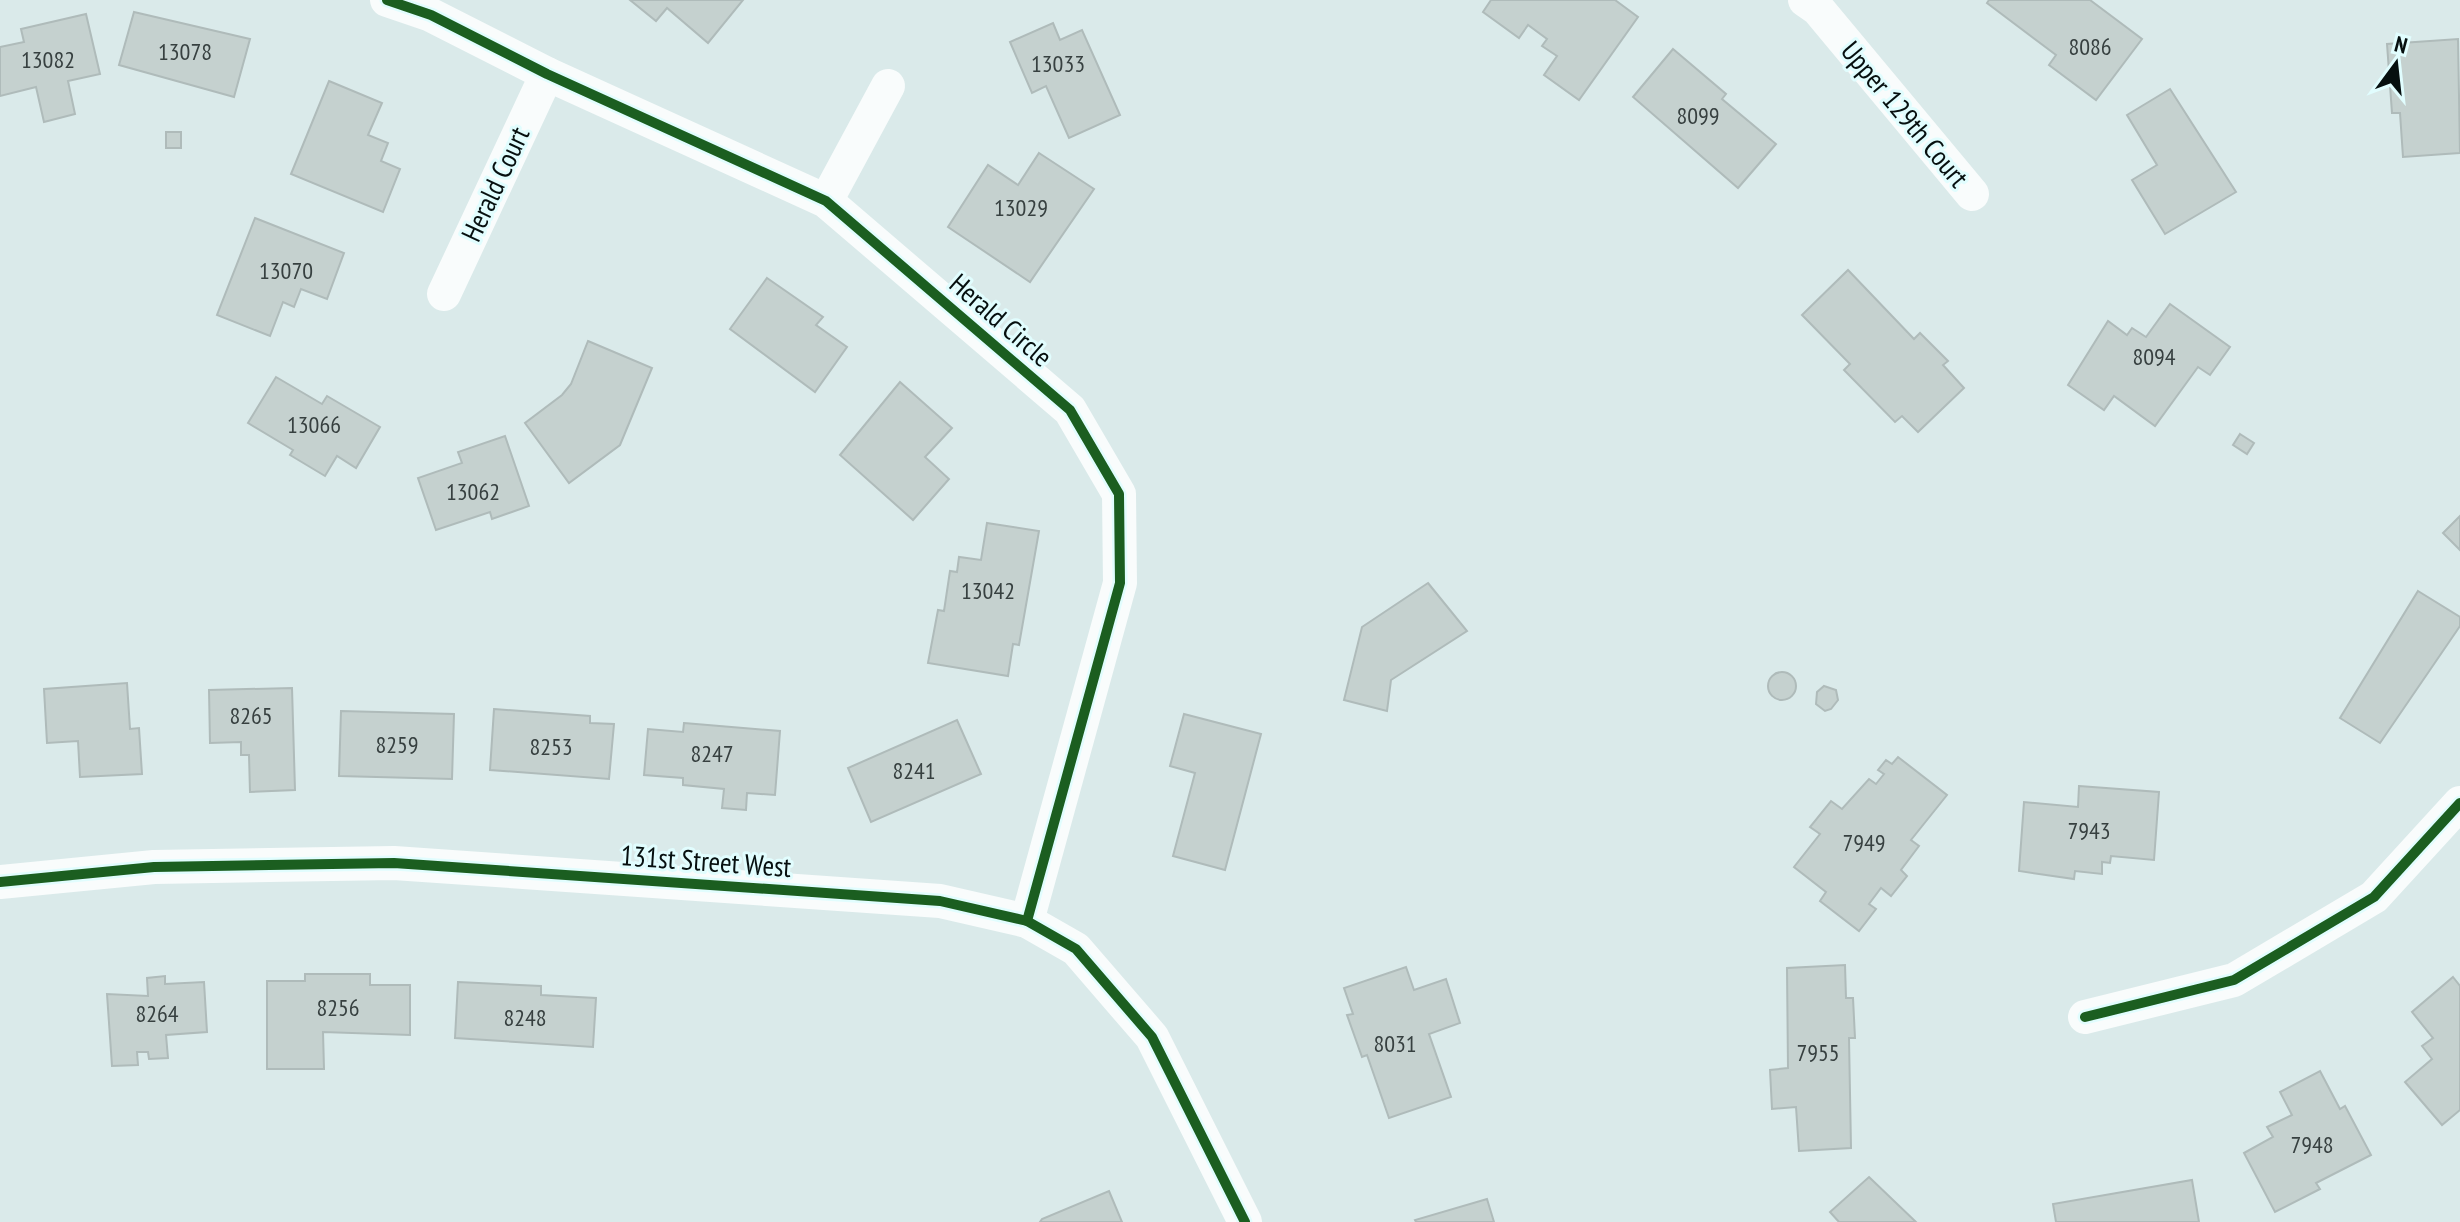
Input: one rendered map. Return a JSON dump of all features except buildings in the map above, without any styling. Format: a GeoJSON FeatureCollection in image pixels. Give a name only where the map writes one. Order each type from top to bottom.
{"type":"FeatureCollection","features":[{"type":"Feature","properties":{"kind":"street","name":"Herald Circle"},"geometry":{"type":"LineString","coordinates":[[387,0],[434,8],[547,74],[826,201],[1070,410],[1119,494],[1120,583],[1027,921]]}},
{"type":"Feature","properties":{"kind":"street","name":"Upper 129th Court"},"geometry":{"type":"LineString","coordinates":[[1805,0],[1818,9],[1972,194]]}},
{"type":"Feature","properties":{"kind":"street","name":"Herald Court"},"geometry":{"type":"LineString","coordinates":[[444,294],[547,74]]}},
{"type":"Feature","properties":{"kind":"street"},"geometry":{"type":"LineString","coordinates":[[826,201],[888,86]]}},
{"type":"Feature","properties":{"kind":"street"},"geometry":{"type":"LineString","coordinates":[[2085,1017],[2234,980],[2374,897],[2460,803]]}},
{"type":"Feature","properties":{"kind":"street","name":"131st Street West"},"geometry":{"type":"LineString","coordinates":[[0,882],[154,867],[394,863],[940,901],[1027,921],[1076,949],[1152,1037],[1245,1222]]}},
{"type":"Feature","properties":{"kind":"cycle path"},"geometry":{"type":"LineString","coordinates":[[387,0],[431,15],[547,74],[826,201],[1070,410],[1119,494],[1120,583],[1027,921]]}},
{"type":"Feature","properties":{"kind":"cycle path"},"geometry":{"type":"LineString","coordinates":[[2085,1017],[2234,980],[2374,897],[2460,803]]}},
{"type":"Feature","properties":{"kind":"cycle path"},"geometry":{"type":"LineString","coordinates":[[0,882],[154,867],[394,863],[940,901],[1027,921],[1076,949],[1152,1037],[1245,1222]]}}]}
